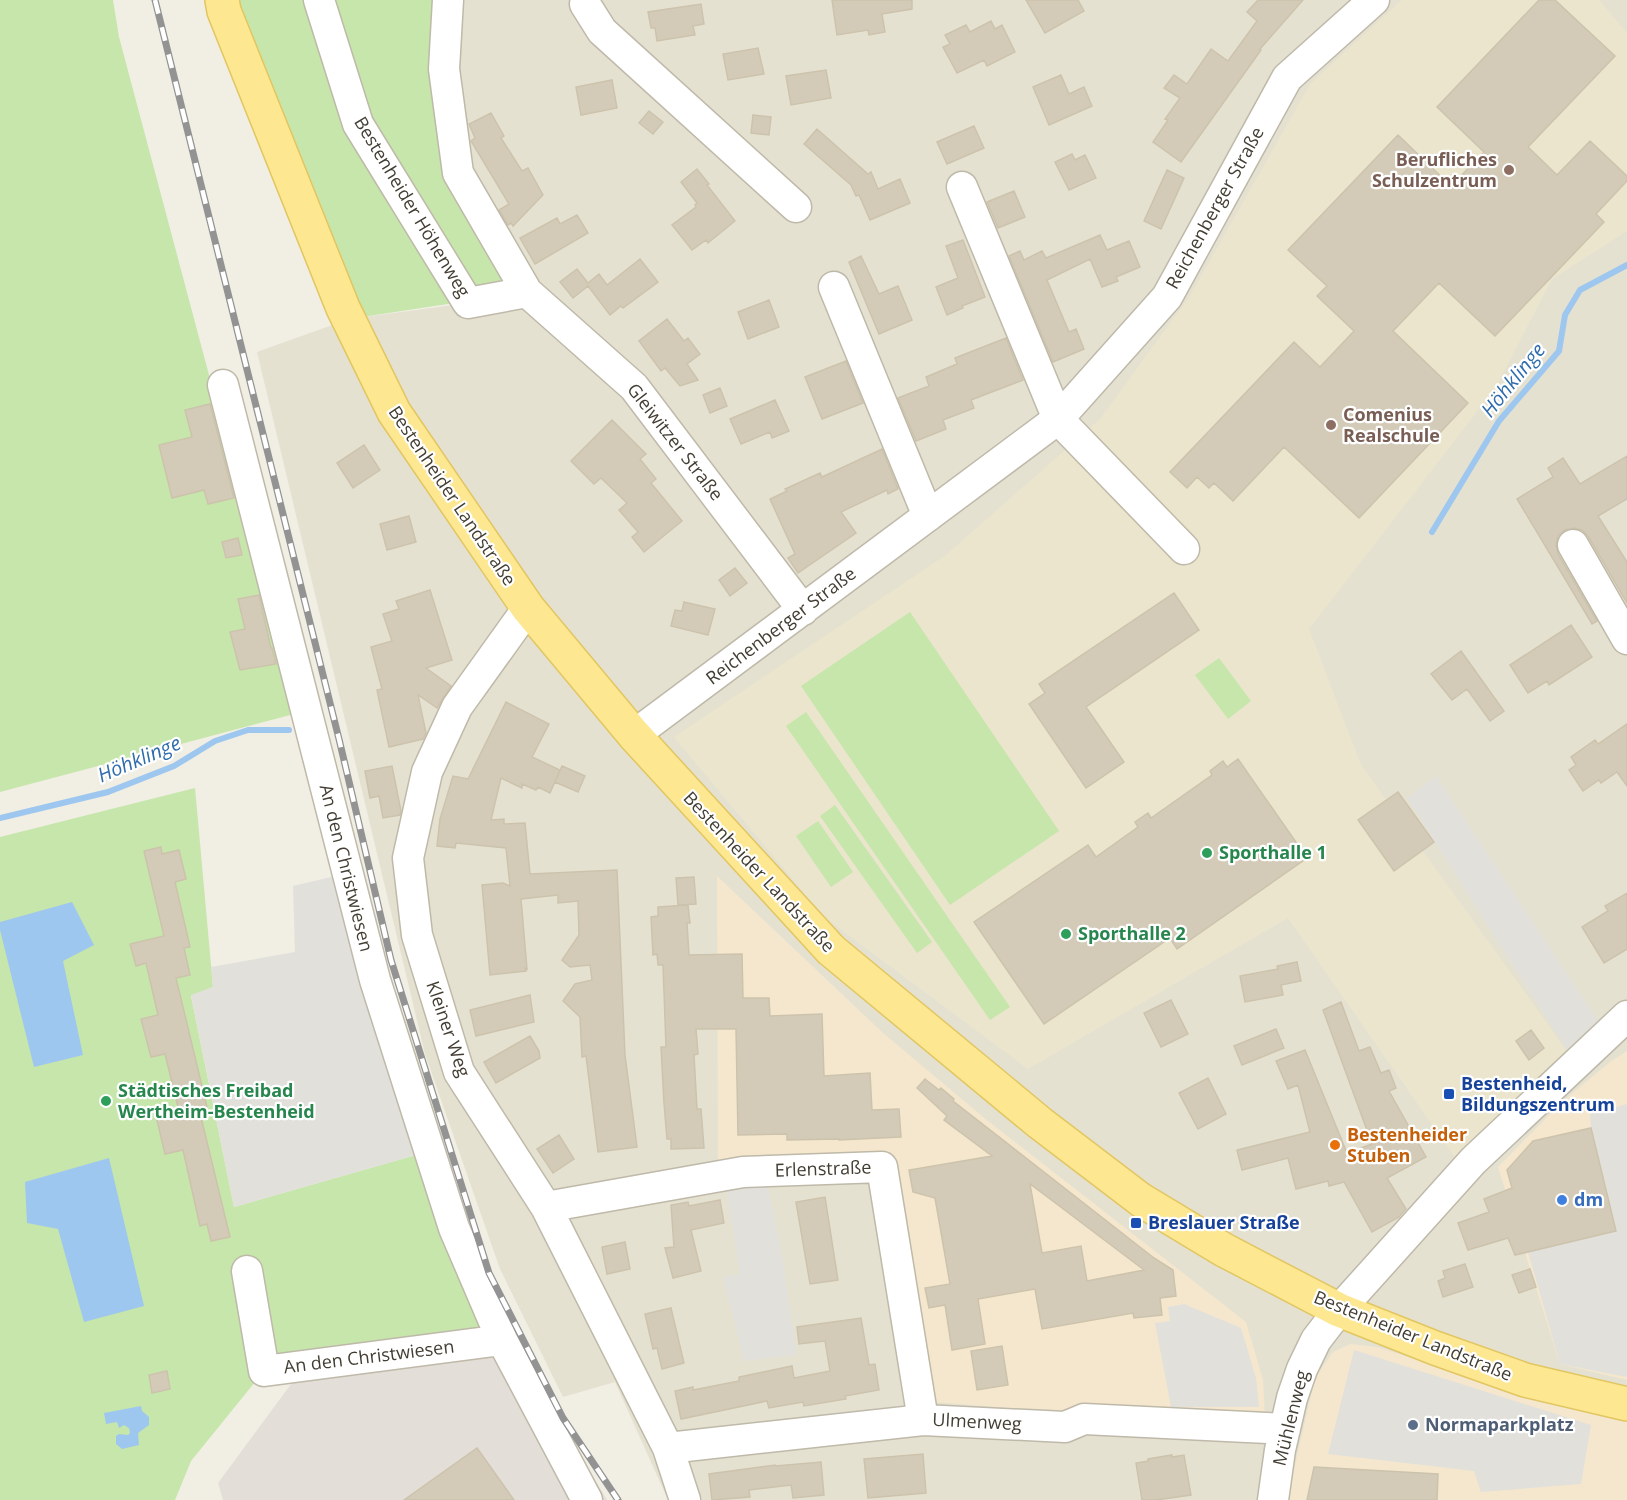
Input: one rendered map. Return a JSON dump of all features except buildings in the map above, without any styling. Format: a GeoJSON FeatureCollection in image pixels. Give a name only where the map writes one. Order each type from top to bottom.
{"type":"FeatureCollection","features":[{"type":"Feature","properties":{"kind":"main road","name":"Bestenheider Landstraße"},"geometry":{"type":"LineString","coordinates":[[222,0],[224,11],[343,308],[394,412],[528,608],[634,735],[831,950],[1040,1123],[1141,1200],[1224,1250],[1339,1310],[1435,1348],[1525,1380],[1627,1404]]}},
{"type":"Feature","properties":{"kind":"street","name":"Bestenheider Höhenweg"},"geometry":{"type":"LineString","coordinates":[[319,0],[358,124],[468,303],[527,292]]}},
{"type":"Feature","properties":{"kind":"street"},"geometry":{"type":"LineString","coordinates":[[448,0],[444,69],[458,173],[527,292]]}},
{"type":"Feature","properties":{"kind":"street","name":"Reichenberger Straße"},"geometry":{"type":"LineString","coordinates":[[634,735],[1058,419],[1167,297],[1287,78],[1374,0]]}},
{"type":"Feature","properties":{"kind":"street"},"geometry":{"type":"LineString","coordinates":[[583,1],[602,31],[796,207]]}},
{"type":"Feature","properties":{"kind":"street"},"geometry":{"type":"LineString","coordinates":[[962,187],[1058,419],[1184,549]]}},
{"type":"Feature","properties":{"kind":"street"},"geometry":{"type":"LineString","coordinates":[[834,287],[928,516]]}},
{"type":"Feature","properties":{"kind":"street","name":"Gleiwitzer Straße"},"geometry":{"type":"LineString","coordinates":[[527,292],[634,387],[803,610]]}},
{"type":"Feature","properties":{"kind":"street","name":"An den Christwiesen"},"geometry":{"type":"LineString","coordinates":[[223,385],[375,980],[454,1228],[502,1340],[587,1500]]}},
{"type":"Feature","properties":{"kind":"street"},"geometry":{"type":"LineString","coordinates":[[1573,545],[1627,639]]}},
{"type":"Feature","properties":{"kind":"street","name":"Kleiner Weg"},"geometry":{"type":"LineString","coordinates":[[528,608],[457,707],[428,772],[408,858],[417,935],[459,1072],[546,1207],[668,1448],[685,1500]]}},
{"type":"Feature","properties":{"kind":"street"},"geometry":{"type":"LineString","coordinates":[[1339,1310],[1473,1161],[1627,1016]]}},
{"type":"Feature","properties":{"kind":"street","name":"Erlenstraße"},"geometry":{"type":"LineString","coordinates":[[546,1207],[744,1172],[882,1167],[923,1420]]}},
{"type":"Feature","properties":{"kind":"street","name":"An den Christwiesen"},"geometry":{"type":"LineString","coordinates":[[247,1271],[264,1371],[502,1340]]}},
{"type":"Feature","properties":{"kind":"street","name":"Mühlenweg"},"geometry":{"type":"LineString","coordinates":[[1273,1500],[1280,1450],[1302,1369],[1316,1340],[1339,1310]]}},
{"type":"Feature","properties":{"kind":"street","name":"Ulmenweg"},"geometry":{"type":"LineString","coordinates":[[668,1448],[923,1420],[1065,1427],[1084,1419],[1093,1419],[1285,1429]]}},
{"type":"Feature","properties":{"kind":"shaded area"},"geometry":{"type":"Polygon","coordinates":[[[450,0],[1627,0],[1627,1500],[668,1500],[615,1382],[563,1397],[500,1269],[425,1054],[257,352],[349,319],[468,303],[458,173],[450,0]]]}},
{"type":"Feature","properties":{"kind":"shaded area"},"geometry":{"type":"Polygon","coordinates":[[[1402,0],[1599,0],[1627,33],[1627,231],[1552,279],[1496,387],[1309,629],[1361,765],[1570,1055],[1456,1159],[1288,918],[1028,1069],[824,917],[674,737],[946,555],[1100,419],[1190,296],[1310,84],[1402,0]]]}},
{"type":"Feature","properties":{"kind":"shaded area"},"geometry":{"type":"Polygon","coordinates":[[[1436,776],[1603,1028],[1570,1055],[1407,798],[1436,776]]]}},
{"type":"Feature","properties":{"kind":"shaded area"},"geometry":{"type":"Polygon","coordinates":[[[348,873],[430,1151],[234,1207],[191,995],[213,987],[211,967],[295,952],[293,886],[348,873]]]}},
{"type":"Feature","properties":{"kind":"shaded area"},"geometry":{"type":"Polygon","coordinates":[[[717,876],[883,1033],[988,1121],[1246,1322],[1263,1380],[1265,1419],[1047,1411],[933,1402],[891,1153],[718,1162],[717,876]]]}},
{"type":"Feature","properties":{"kind":"shaded area"},"geometry":{"type":"Polygon","coordinates":[[[1627,1051],[1627,1380],[1560,1364],[1498,1167],[1563,1101],[1627,1051]]]}},
{"type":"Feature","properties":{"kind":"shaded area"},"geometry":{"type":"Polygon","coordinates":[[[1627,1104],[1627,1377],[1560,1364],[1528,1252],[1616,1231],[1591,1128],[1590,1114],[1627,1104]]]}},
{"type":"Feature","properties":{"kind":"shaded area"},"geometry":{"type":"Polygon","coordinates":[[[768,1185],[782,1255],[797,1355],[744,1361],[723,1277],[740,1274],[726,1187],[768,1185]]]}},
{"type":"Feature","properties":{"kind":"shaded area"},"geometry":{"type":"Polygon","coordinates":[[[1184,1304],[1241,1328],[1256,1378],[1259,1407],[1171,1407],[1155,1323],[1170,1321],[1168,1307],[1184,1304]]]}},
{"type":"Feature","properties":{"kind":"shaded area"},"geometry":{"type":"Polygon","coordinates":[[[516,1341],[532,1374],[607,1500],[223,1500],[218,1483],[294,1380],[516,1341]]]}},
{"type":"Feature","properties":{"kind":"shaded area"},"geometry":{"type":"Polygon","coordinates":[[[1350,1344],[1377,1347],[1568,1408],[1627,1421],[1627,1500],[1287,1500],[1315,1378],[1333,1352],[1350,1344]]]}},
{"type":"Feature","properties":{"kind":"shaded area","name":"Normaparkplatz"},"geometry":{"type":"Polygon","coordinates":[[[1354,1350],[1591,1425],[1581,1484],[1481,1492],[1474,1471],[1328,1454],[1354,1350]]]}},
{"type":"Feature","properties":{"kind":"green space"},"geometry":{"type":"Polygon","coordinates":[[[0,0],[113,0],[119,37],[209,375],[294,714],[0,792],[0,0]]]}},
{"type":"Feature","properties":{"kind":"green space"},"geometry":{"type":"Polygon","coordinates":[[[222,0],[450,0],[458,173],[527,292],[349,319],[222,0]]]}},
{"type":"Feature","properties":{"kind":"green space"},"geometry":{"type":"Polygon","coordinates":[[[910,612],[1059,831],[950,905],[801,686],[910,612]]]}},
{"type":"Feature","properties":{"kind":"green space"},"geometry":{"type":"Polygon","coordinates":[[[1219,658],[1251,701],[1228,719],[1195,675],[1219,658]]]}},
{"type":"Feature","properties":{"kind":"green space"},"geometry":{"type":"Polygon","coordinates":[[[806,712],[1010,1007],[990,1020],[786,726],[806,712]]]}},
{"type":"Feature","properties":{"kind":"green space","name":"Städtisches Freibad Wertheim-Bestenheid"},"geometry":{"type":"Polygon","coordinates":[[[195,788],[213,987],[191,996],[234,1207],[430,1151],[502,1340],[264,1371],[191,1461],[175,1500],[0,1500],[0,837],[195,788]]]}},
{"type":"Feature","properties":{"kind":"green space"},"geometry":{"type":"Polygon","coordinates":[[[835,805],[932,942],[917,953],[820,816],[835,805]]]}},
{"type":"Feature","properties":{"kind":"green space"},"geometry":{"type":"Polygon","coordinates":[[[818,821],[853,872],[831,887],[796,836],[818,821]]]}},
{"type":"Feature","properties":{"kind":"water"},"geometry":{"type":"Polygon","coordinates":[[[72,902],[94,945],[63,961],[83,1055],[34,1067],[0,930],[0,922],[72,902]]]}},
{"type":"Feature","properties":{"kind":"water"},"geometry":{"type":"Polygon","coordinates":[[[109,1158],[144,1306],[84,1322],[58,1229],[27,1223],[25,1182],[109,1158]]]}},
{"type":"Feature","properties":{"kind":"water"},"geometry":{"type":"Polygon","coordinates":[[[141,1406],[142,1411],[149,1417],[149,1425],[138,1433],[139,1445],[122,1449],[116,1444],[116,1436],[128,1435],[129,1428],[124,1425],[119,1428],[117,1422],[106,1424],[104,1413],[141,1406]]]}},
{"type":"Feature","properties":{"kind":"waterway","name":"Höhklinge"},"geometry":{"type":"LineString","coordinates":[[1432,532],[1499,421],[1559,351],[1565,315],[1580,290],[1627,265]]}},
{"type":"Feature","properties":{"kind":"waterway","name":"Höhklinge"},"geometry":{"type":"LineString","coordinates":[[0,818],[108,792],[174,766],[215,741],[248,730],[289,730]]}},
{"type":"Feature","properties":{"kind":"railway"},"geometry":{"type":"LineString","coordinates":[[155,0],[339,739],[391,960],[489,1273],[563,1418],[618,1500]]}},
{"type":"Feature","properties":{"kind":"place","name":"Berufliches Schulzentrum"},"geometry":{"type":"Point","coordinates":[1509,170]}},
{"type":"Feature","properties":{"kind":"place","name":"Comenius Realschule"},"geometry":{"type":"Point","coordinates":[1331,425]}},
{"type":"Feature","properties":{"kind":"place","name":"Sporthalle 1"},"geometry":{"type":"Point","coordinates":[1207,853]}},
{"type":"Feature","properties":{"kind":"place","name":"Sporthalle 2"},"geometry":{"type":"Point","coordinates":[1066,934]}},
{"type":"Feature","properties":{"kind":"place","name":"Bestenheid, Bildungszentrum"},"geometry":{"type":"Point","coordinates":[1449,1094]}},
{"type":"Feature","properties":{"kind":"place","name":"Städtisches Freibad Wertheim-Bestenheid"},"geometry":{"type":"Point","coordinates":[106,1101]}},
{"type":"Feature","properties":{"kind":"place","name":"Bestenheider Stuben"},"geometry":{"type":"Point","coordinates":[1335,1145]}},
{"type":"Feature","properties":{"kind":"place","name":"dm"},"geometry":{"type":"Point","coordinates":[1562,1200]}},
{"type":"Feature","properties":{"kind":"place","name":"Breslauer Straße"},"geometry":{"type":"Point","coordinates":[1136,1223]}},
{"type":"Feature","properties":{"kind":"place","name":"Normaparkplatz"},"geometry":{"type":"Point","coordinates":[1413,1425]}}]}
